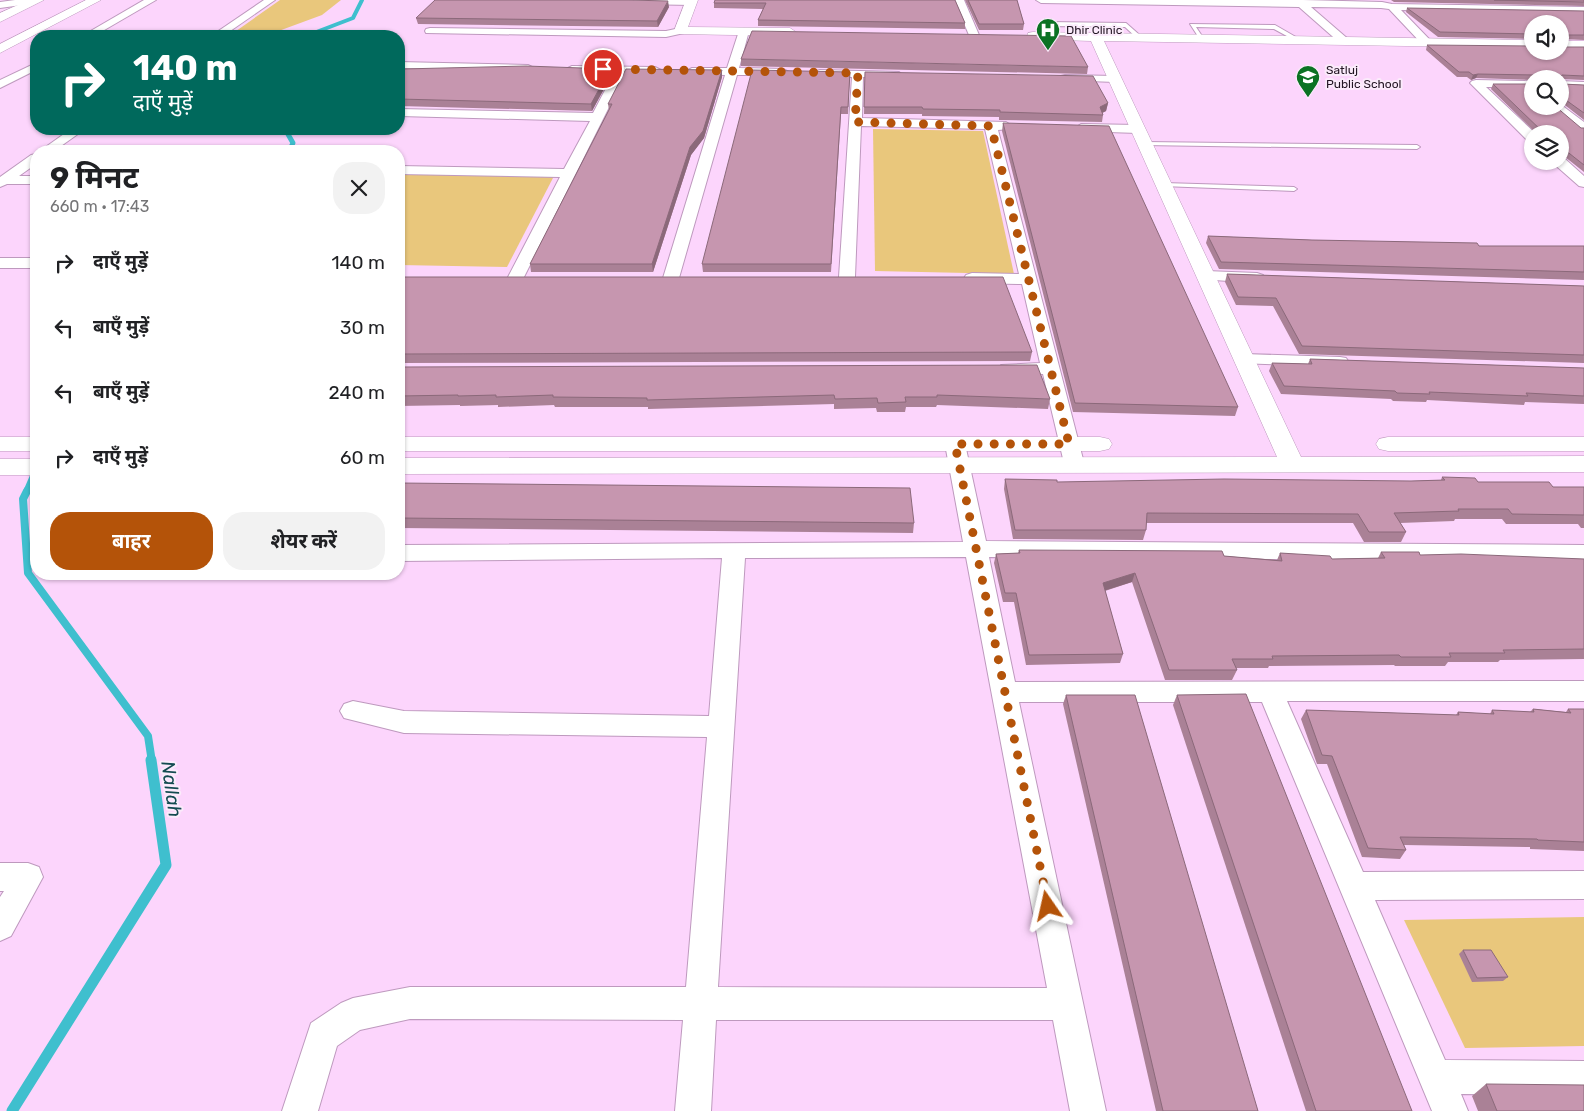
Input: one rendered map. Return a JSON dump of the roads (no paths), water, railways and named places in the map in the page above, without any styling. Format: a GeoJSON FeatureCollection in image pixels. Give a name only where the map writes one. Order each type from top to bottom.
{"type":"FeatureCollection","features":[{"type":"Feature","properties":{"kind":"main road"},"geometry":{"type":"LineString","coordinates":[[0,37],[76,0]]}},
{"type":"Feature","properties":{"kind":"main road"},"geometry":{"type":"LineString","coordinates":[[36,30],[95,0]]}},
{"type":"Feature","properties":{"kind":"main road"},"geometry":{"type":"LineString","coordinates":[[0,18],[40,1]]}},
{"type":"Feature","properties":{"kind":"main road"},"geometry":{"type":"LineString","coordinates":[[0,28],[40,1]]}},
{"type":"Feature","properties":{"kind":"main road"},"geometry":{"type":"LineString","coordinates":[[692,1],[680,31],[804,32]]}},
{"type":"Feature","properties":{"kind":"main road"},"geometry":{"type":"LineString","coordinates":[[0,48],[30,33]]}},
{"type":"Feature","properties":{"kind":"main road"},"geometry":{"type":"LineString","coordinates":[[1022,36],[1524,44]]}},
{"type":"Feature","properties":{"kind":"main road"},"geometry":{"type":"LineString","coordinates":[[1096,37],[1287,454]]}},
{"type":"Feature","properties":{"kind":"main road"},"geometry":{"type":"LineString","coordinates":[[1569,45],[1584,45]]}},
{"type":"Feature","properties":{"kind":"main road"},"geometry":{"type":"LineString","coordinates":[[0,444],[30,444]]}},
{"type":"Feature","properties":{"kind":"main road"},"geometry":{"type":"LineString","coordinates":[[405,444],[957,454],[1287,454],[1584,464]]}},
{"type":"Feature","properties":{"kind":"main road"},"geometry":{"type":"LineString","coordinates":[[1287,454],[1584,444]]}},
{"type":"Feature","properties":{"kind":"main road"},"geometry":{"type":"LineString","coordinates":[[405,466],[957,454]]}},
{"type":"Feature","properties":{"kind":"main road"},"geometry":{"type":"LineString","coordinates":[[0,467],[30,467]]}},
{"type":"Feature","properties":{"kind":"street"},"geometry":{"type":"LineString","coordinates":[[98,30],[151,0]]}},
{"type":"Feature","properties":{"kind":"street"},"geometry":{"type":"LineString","coordinates":[[225,30],[270,0]]}},
{"type":"Feature","properties":{"kind":"street"},"geometry":{"type":"LineString","coordinates":[[959,0],[974,35]]}},
{"type":"Feature","properties":{"kind":"street"},"geometry":{"type":"LineString","coordinates":[[1041,0],[1300,2],[1584,10]]}},
{"type":"Feature","properties":{"kind":"street"},"geometry":{"type":"LineString","coordinates":[[1487,0],[1504,9]]}},
{"type":"Feature","properties":{"kind":"street"},"geometry":{"type":"LineString","coordinates":[[0,5],[40,1]]}},
{"type":"Feature","properties":{"kind":"street"},"geometry":{"type":"LineString","coordinates":[[623,1],[692,1]]}},
{"type":"Feature","properties":{"kind":"street"},"geometry":{"type":"LineString","coordinates":[[1300,2],[1344,41]]}},
{"type":"Feature","properties":{"kind":"street"},"geometry":{"type":"LineString","coordinates":[[1383,4],[1427,43]]}},
{"type":"Feature","properties":{"kind":"street"},"geometry":{"type":"LineString","coordinates":[[430,31],[666,34],[680,31]]}},
{"type":"Feature","properties":{"kind":"street"},"geometry":{"type":"LineString","coordinates":[[671,278],[744,32]]}},
{"type":"Feature","properties":{"kind":"street"},"geometry":{"type":"LineString","coordinates":[[405,65],[544,68]]}},
{"type":"Feature","properties":{"kind":"street"},"geometry":{"type":"LineString","coordinates":[[564,68],[790,72]]}},
{"type":"Feature","properties":{"kind":"street"},"geometry":{"type":"LineString","coordinates":[[0,85],[30,69]]}},
{"type":"Feature","properties":{"kind":"street"},"geometry":{"type":"LineString","coordinates":[[515,279],[622,69]]}},
{"type":"Feature","properties":{"kind":"street"},"geometry":{"type":"LineString","coordinates":[[810,72],[907,74]]}},
{"type":"Feature","properties":{"kind":"street"},"geometry":{"type":"LineString","coordinates":[[848,277],[858,73]]}},
{"type":"Feature","properties":{"kind":"street"},"geometry":{"type":"LineString","coordinates":[[1056,77],[1115,78]]}},
{"type":"Feature","properties":{"kind":"street"},"geometry":{"type":"LineString","coordinates":[[1524,86],[1476,83],[1524,129]]}},
{"type":"Feature","properties":{"kind":"street"},"geometry":{"type":"LineString","coordinates":[[1569,84],[1584,85]]}},
{"type":"Feature","properties":{"kind":"street"},"geometry":{"type":"LineString","coordinates":[[405,112],[597,117]]}},
{"type":"Feature","properties":{"kind":"street"},"geometry":{"type":"LineString","coordinates":[[1567,115],[1584,128]]}},
{"type":"Feature","properties":{"kind":"street"},"geometry":{"type":"LineString","coordinates":[[855,122],[1020,126]]}},
{"type":"Feature","properties":{"kind":"street"},"geometry":{"type":"LineString","coordinates":[[991,126],[1072,454]]}},
{"type":"Feature","properties":{"kind":"street"},"geometry":{"type":"LineString","coordinates":[[1069,127],[1141,136]]}},
{"type":"Feature","properties":{"kind":"street"},"geometry":{"type":"LineString","coordinates":[[55,145],[70,135]]}},
{"type":"Feature","properties":{"kind":"street"},"geometry":{"type":"LineString","coordinates":[[3,182],[30,162]]}},
{"type":"Feature","properties":{"kind":"street"},"geometry":{"type":"LineString","coordinates":[[405,170],[569,173]]}},
{"type":"Feature","properties":{"kind":"street"},"geometry":{"type":"LineString","coordinates":[[1569,170],[1584,183]]}},
{"type":"Feature","properties":{"kind":"street"},"geometry":{"type":"LineString","coordinates":[[3,182],[30,180]]}},
{"type":"Feature","properties":{"kind":"street"},"geometry":{"type":"LineString","coordinates":[[0,263],[30,263]]}},
{"type":"Feature","properties":{"kind":"street"},"geometry":{"type":"LineString","coordinates":[[1206,276],[1275,278]]}},
{"type":"Feature","properties":{"kind":"street"},"geometry":{"type":"LineString","coordinates":[[651,278],[690,278]]}},
{"type":"Feature","properties":{"kind":"street"},"geometry":{"type":"LineString","coordinates":[[828,278],[866,278]]}},
{"type":"Feature","properties":{"kind":"street"},"geometry":{"type":"LineString","coordinates":[[952,278],[1028,278]]}},
{"type":"Feature","properties":{"kind":"street"},"geometry":{"type":"LineString","coordinates":[[496,279],[535,279]]}},
{"type":"Feature","properties":{"kind":"street"},"geometry":{"type":"LineString","coordinates":[[1244,359],[1360,363]]}},
{"type":"Feature","properties":{"kind":"street"},"geometry":{"type":"LineString","coordinates":[[992,369],[1051,368]]}},
{"type":"Feature","properties":{"kind":"street"},"geometry":{"type":"LineString","coordinates":[[957,454],[1006,692],[1088,1111]]}},
{"type":"Feature","properties":{"kind":"street"},"geometry":{"type":"LineString","coordinates":[[405,553],[976,549],[1584,553]]}},
{"type":"Feature","properties":{"kind":"street"},"geometry":{"type":"LineString","coordinates":[[693,1111],[734,551]]}},
{"type":"Feature","properties":{"kind":"street"},"geometry":{"type":"LineString","coordinates":[[1006,692],[1584,690]]}},
{"type":"Feature","properties":{"kind":"street"},"geometry":{"type":"LineString","coordinates":[[1270,691],[1450,1111]]}},
{"type":"Feature","properties":{"kind":"street"},"geometry":{"type":"LineString","coordinates":[[353,711],[404,722],[722,727]]}},
{"type":"Feature","properties":{"kind":"street"},"geometry":{"type":"LineString","coordinates":[[0,877],[28,877],[0,926]]}},
{"type":"Feature","properties":{"kind":"street"},"geometry":{"type":"LineString","coordinates":[[1354,886],[1584,885]]}},
{"type":"Feature","properties":{"kind":"street"},"geometry":{"type":"LineString","coordinates":[[300,1111],[323,1035],[353,1015],[410,1003],[1066,1004]]}},
{"type":"Feature","properties":{"kind":"street"},"geometry":{"type":"LineString","coordinates":[[1436,1078],[1584,1078]]}},
{"type":"Feature","properties":{"kind":"lane"},"geometry":{"type":"LineString","coordinates":[[1051,37],[1047,24],[1126,25],[1140,38]]}},
{"type":"Feature","properties":{"kind":"lane"},"geometry":{"type":"LineString","coordinates":[[1141,136],[1417,147]]}},
{"type":"Feature","properties":{"kind":"lane"},"geometry":{"type":"LineString","coordinates":[[1164,185],[1294,189]]}},
{"type":"Feature","properties":{"kind":"waterway","name":"Nallah"},"geometry":{"type":"LineString","coordinates":[[322,30],[353,18],[362,0]]}},
{"type":"Feature","properties":{"kind":"waterway","name":"Nallah"},"geometry":{"type":"LineString","coordinates":[[288,135],[293,143],[292,145]]}},
{"type":"Feature","properties":{"kind":"waterway","name":"Nallah"},"geometry":{"type":"LineString","coordinates":[[26,492],[30,483]]}},
{"type":"Feature","properties":{"kind":"waterway","name":"Nallah"},"geometry":{"type":"LineString","coordinates":[[27,491],[23,499],[28,573],[30,576]]}},
{"type":"Feature","properties":{"kind":"waterway","name":"Nallah"},"geometry":{"type":"LineString","coordinates":[[33,580],[148,736],[152,762]]}},
{"type":"Feature","properties":{"kind":"waterway","name":"Nallah"},"geometry":{"type":"LineString","coordinates":[[12,1111],[166,865],[151,760]]}},
{"type":"Feature","properties":{"kind":"place","name":"Dhir Clinic"},"geometry":{"type":"Point","coordinates":[1048,51]}},
{"type":"Feature","properties":{"kind":"place","name":"Satluj Public School"},"geometry":{"type":"Point","coordinates":[1308,98]}}]}
